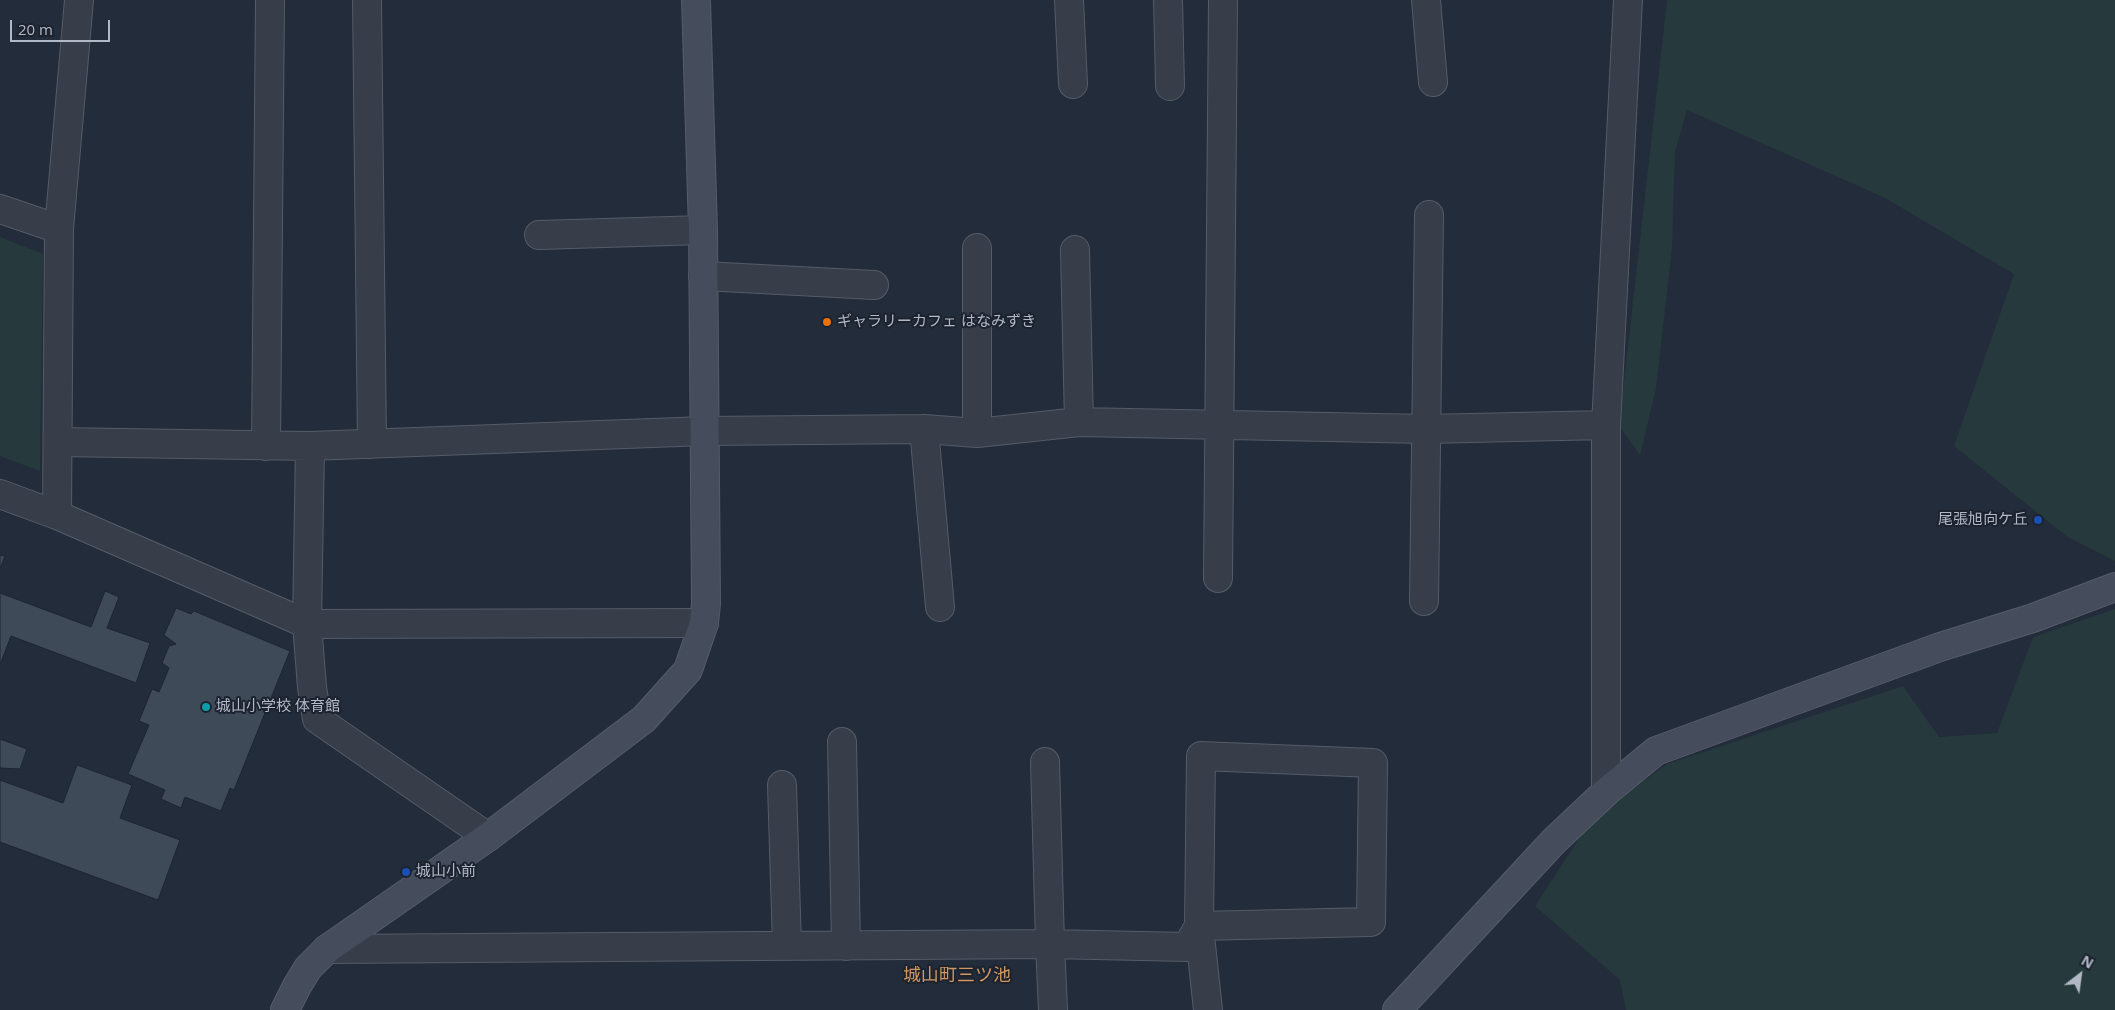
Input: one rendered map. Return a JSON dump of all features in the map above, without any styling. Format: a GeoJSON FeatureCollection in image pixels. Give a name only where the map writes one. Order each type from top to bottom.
{"type":"FeatureCollection","features":[{"type":"Feature","properties":{"kind":"street"},"geometry":{"type":"LineString","coordinates":[[58,515],[59,229],[79,0]]}},
{"type":"Feature","properties":{"kind":"street"},"geometry":{"type":"LineString","coordinates":[[266,446],[270,0]]}},
{"type":"Feature","properties":{"kind":"street"},"geometry":{"type":"LineString","coordinates":[[367,0],[372,444]]}},
{"type":"Feature","properties":{"kind":"street"},"geometry":{"type":"LineString","coordinates":[[285,1010],[308,968],[327,948],[488,837],[644,719],[688,670],[704,623],[706,604],[703,230],[696,0]]}},
{"type":"Feature","properties":{"kind":"street"},"geometry":{"type":"LineString","coordinates":[[1069,0],[1073,84]]}},
{"type":"Feature","properties":{"kind":"street"},"geometry":{"type":"LineString","coordinates":[[1168,0],[1170,86]]}},
{"type":"Feature","properties":{"kind":"street"},"geometry":{"type":"LineString","coordinates":[[1218,578],[1223,0]]}},
{"type":"Feature","properties":{"kind":"street"},"geometry":{"type":"LineString","coordinates":[[1426,0],[1433,82]]}},
{"type":"Feature","properties":{"kind":"street"},"geometry":{"type":"LineString","coordinates":[[1606,792],[1606,424],[1628,0]]}},
{"type":"Feature","properties":{"kind":"street"},"geometry":{"type":"LineString","coordinates":[[0,209],[59,229]]}},
{"type":"Feature","properties":{"kind":"street"},"geometry":{"type":"LineString","coordinates":[[1424,601],[1429,215]]}},
{"type":"Feature","properties":{"kind":"street"},"geometry":{"type":"LineString","coordinates":[[540,235],[703,230]]}},
{"type":"Feature","properties":{"kind":"street"},"geometry":{"type":"LineString","coordinates":[[977,248],[977,432]]}},
{"type":"Feature","properties":{"kind":"street"},"geometry":{"type":"LineString","coordinates":[[1075,250],[1079,422]]}},
{"type":"Feature","properties":{"kind":"street"},"geometry":{"type":"LineString","coordinates":[[703,276],[874,285]]}},
{"type":"Feature","properties":{"kind":"street"},"geometry":{"type":"LineString","coordinates":[[59,442],[310,446],[705,431],[924,429],[977,432],[1079,422],[1426,429],[1606,424]]}},
{"type":"Feature","properties":{"kind":"street"},"geometry":{"type":"LineString","coordinates":[[924,429],[940,607]]}},
{"type":"Feature","properties":{"kind":"street"},"geometry":{"type":"LineString","coordinates":[[310,446],[307,624],[312,687],[317,719],[488,837]]}},
{"type":"Feature","properties":{"kind":"street"},"geometry":{"type":"LineString","coordinates":[[0,494],[58,515],[307,624],[704,623]]}},
{"type":"Feature","properties":{"kind":"street"},"geometry":{"type":"LineString","coordinates":[[1396,1010],[1554,841],[1606,792],[1656,750],[1940,647],[2033,618],[2115,586]]}},
{"type":"Feature","properties":{"kind":"street"},"geometry":{"type":"LineString","coordinates":[[842,742],[846,946]]}},
{"type":"Feature","properties":{"kind":"street"},"geometry":{"type":"LineString","coordinates":[[1199,926],[1371,922],[1374,763],[1201,756],[1199,926],[1208,1010]]}},
{"type":"Feature","properties":{"kind":"street"},"geometry":{"type":"LineString","coordinates":[[1045,762],[1053,1010]]}},
{"type":"Feature","properties":{"kind":"street"},"geometry":{"type":"LineString","coordinates":[[782,785],[787,946]]}},
{"type":"Feature","properties":{"kind":"street"},"geometry":{"type":"LineString","coordinates":[[327,948],[1050,944],[1187,947],[1199,926]]}},
{"type":"Feature","properties":{"kind":"shaded area"},"geometry":{"type":"Polygon","coordinates":[[[1667,0],[2115,0],[2115,561],[2066,536],[1954,446],[2014,274],[1883,197],[1687,110],[1675,152],[1672,248],[1656,389],[1640,455],[1619,426],[1667,0]]]}},
{"type":"Feature","properties":{"kind":"shaded area"},"geometry":{"type":"Polygon","coordinates":[[[0,237],[43,254],[40,471],[0,456],[0,237]]]}},
{"type":"Feature","properties":{"kind":"shaded area"},"geometry":{"type":"Polygon","coordinates":[[[2115,609],[2115,1010],[1626,1010],[1620,980],[1535,906],[1590,822],[1667,764],[1903,686],[1939,737],[1997,733],[2033,637],[2115,609]]]}},
{"type":"Feature","properties":{"kind":"building"},"geometry":{"type":"Polygon","coordinates":[[[0,555],[5,556],[0,569],[0,555]]]}},
{"type":"Feature","properties":{"kind":"building"},"geometry":{"type":"Polygon","coordinates":[[[105,591],[119,597],[107,628],[150,643],[136,683],[11,636],[0,665],[0,593],[91,627],[105,591]]]}},
{"type":"Feature","properties":{"kind":"building","name":"城山小学校 体育館"},"geometry":{"type":"Polygon","coordinates":[[[176,608],[191,614],[194,611],[290,651],[234,790],[230,788],[221,811],[185,797],[181,808],[161,799],[165,790],[128,774],[149,725],[139,721],[152,689],[159,692],[169,668],[162,663],[169,646],[176,644],[164,635],[176,608]]]}},
{"type":"Feature","properties":{"kind":"building"},"geometry":{"type":"Polygon","coordinates":[[[0,739],[27,749],[20,769],[0,768],[0,739]]]}},
{"type":"Feature","properties":{"kind":"building"},"geometry":{"type":"Polygon","coordinates":[[[77,765],[132,785],[120,818],[180,840],[158,900],[0,842],[0,780],[63,803],[77,765]]]}},
{"type":"Feature","properties":{"kind":"place","name":"ギャラリーカフェ はなみずき"},"geometry":{"type":"Point","coordinates":[827,322]}},
{"type":"Feature","properties":{"kind":"place","name":"尾張旭向ケ丘"},"geometry":{"type":"Point","coordinates":[2038,520]}},
{"type":"Feature","properties":{"kind":"place","name":"城山小学校 体育館"},"geometry":{"type":"Point","coordinates":[206,707]}},
{"type":"Feature","properties":{"kind":"place","name":"城山小前"},"geometry":{"type":"Point","coordinates":[406,872]}},
{"type":"Feature","properties":{"kind":"district","name":"城山町三ツ池"},"geometry":{"type":"Point","coordinates":[957,976]}}]}
